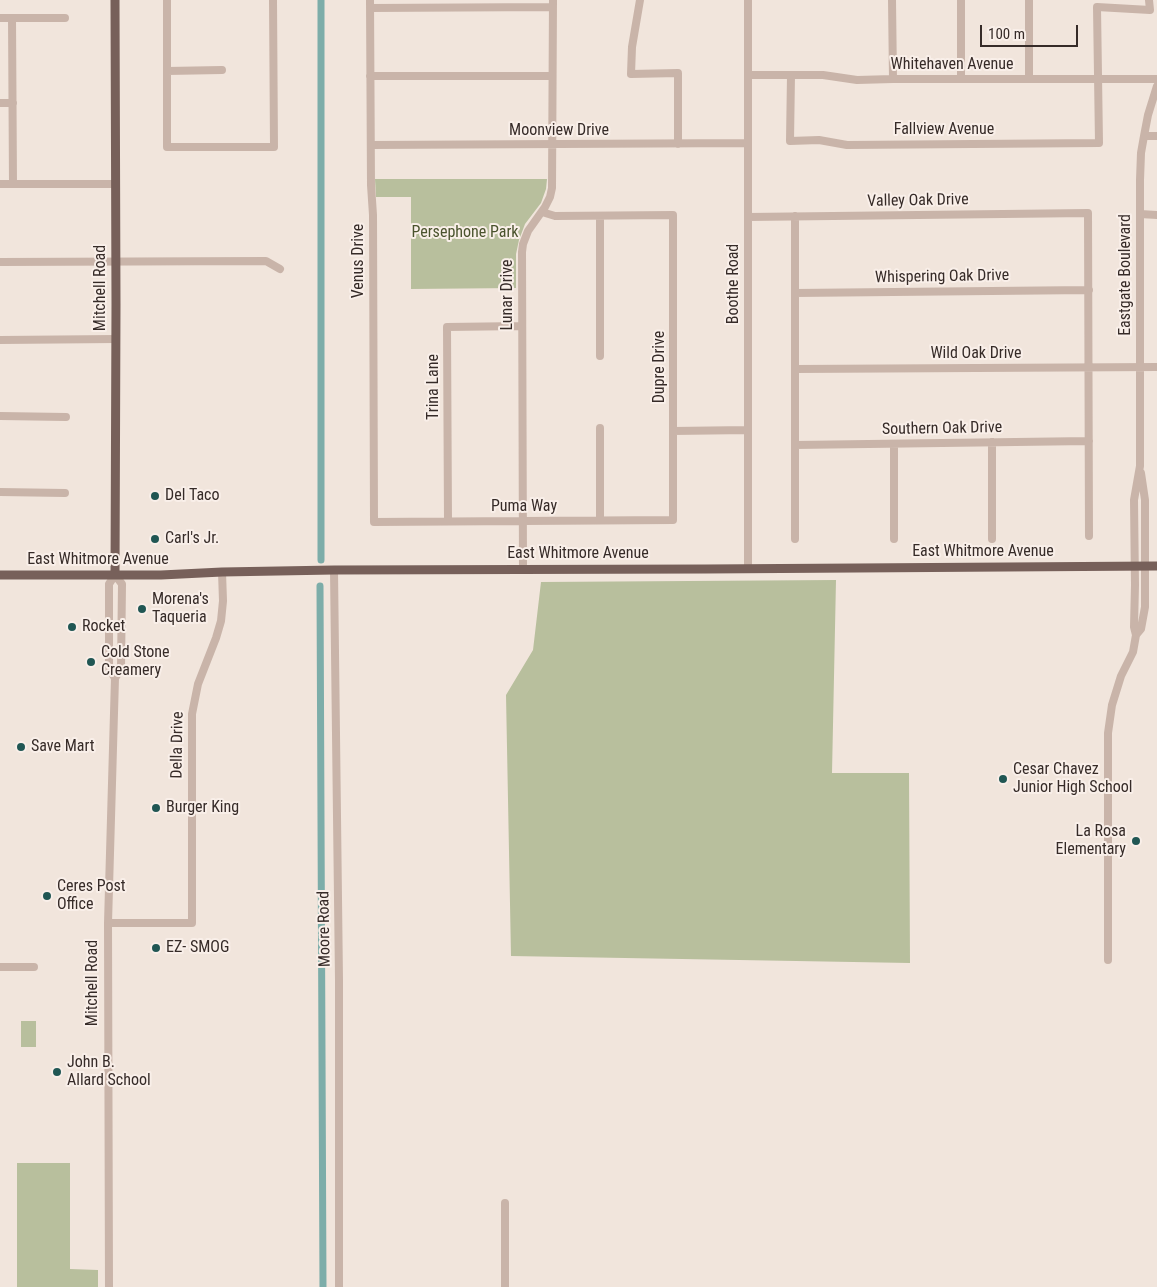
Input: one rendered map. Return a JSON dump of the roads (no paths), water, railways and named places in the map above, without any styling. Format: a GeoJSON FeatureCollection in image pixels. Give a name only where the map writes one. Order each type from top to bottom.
{"type":"FeatureCollection","features":[{"type":"Feature","properties":{"kind":"main road","name":"Mitchell Road"},"geometry":{"type":"LineString","coordinates":[[115,0],[115,575]]}},
{"type":"Feature","properties":{"kind":"main road","name":"East Whitmore Avenue"},"geometry":{"type":"LineString","coordinates":[[0,575],[161,576],[222,572],[311,570],[1157,566]]}},
{"type":"Feature","properties":{"kind":"street"},"geometry":{"type":"LineString","coordinates":[[167,0],[167,147],[274,147],[273,0]]}},
{"type":"Feature","properties":{"kind":"street"},"geometry":{"type":"LineString","coordinates":[[640,0],[632,47],[631,74],[678,73],[678,144]]}},
{"type":"Feature","properties":{"kind":"street","name":"Boothe Road"},"geometry":{"type":"LineString","coordinates":[[748,0],[748,568]]}},
{"type":"Feature","properties":{"kind":"street"},"geometry":{"type":"LineString","coordinates":[[892,0],[893,78]]}},
{"type":"Feature","properties":{"kind":"street"},"geometry":{"type":"LineString","coordinates":[[961,0],[961,78]]}},
{"type":"Feature","properties":{"kind":"street"},"geometry":{"type":"LineString","coordinates":[[1029,0],[1029,79]]}},
{"type":"Feature","properties":{"kind":"street"},"geometry":{"type":"LineString","coordinates":[[1098,79],[1097,7],[1150,10],[1149,0]]}},
{"type":"Feature","properties":{"kind":"street"},"geometry":{"type":"LineString","coordinates":[[370,4],[552,3]]}},
{"type":"Feature","properties":{"kind":"street","name":"Lunar Drive"},"geometry":{"type":"LineString","coordinates":[[523,569],[522,252],[529,229],[542,212],[550,197],[552,188],[552,3]]}},
{"type":"Feature","properties":{"kind":"street","name":"Venus Drive"},"geometry":{"type":"LineString","coordinates":[[370,4],[374,522]]}},
{"type":"Feature","properties":{"kind":"street"},"geometry":{"type":"LineString","coordinates":[[0,18],[65,18]]}},
{"type":"Feature","properties":{"kind":"street"},"geometry":{"type":"LineString","coordinates":[[12,18],[13,184]]}},
{"type":"Feature","properties":{"kind":"street"},"geometry":{"type":"LineString","coordinates":[[167,71],[222,70]]}},
{"type":"Feature","properties":{"kind":"street","name":"Whitehaven Avenue"},"geometry":{"type":"LineString","coordinates":[[748,75],[823,75],[857,80],[893,78],[1157,80]]}},
{"type":"Feature","properties":{"kind":"street","name":"Fallview Avenue"},"geometry":{"type":"LineString","coordinates":[[791,75],[790,141],[819,140],[847,145],[1099,143],[1098,79]]}},
{"type":"Feature","properties":{"kind":"street"},"geometry":{"type":"LineString","coordinates":[[370,76],[552,76]]}},
{"type":"Feature","properties":{"kind":"street","name":"Eastgate Boulevard"},"geometry":{"type":"LineString","coordinates":[[1136,635],[1141,629],[1145,607],[1145,500],[1140,466],[1140,169],[1148,115],[1157,86]]}},
{"type":"Feature","properties":{"kind":"street"},"geometry":{"type":"LineString","coordinates":[[0,103],[13,103]]}},
{"type":"Feature","properties":{"kind":"street"},"geometry":{"type":"LineString","coordinates":[[1144,136],[1157,136]]}},
{"type":"Feature","properties":{"kind":"street","name":"Moonview Drive"},"geometry":{"type":"LineString","coordinates":[[371,145],[748,144]]}},
{"type":"Feature","properties":{"kind":"street"},"geometry":{"type":"LineString","coordinates":[[0,184],[116,184]]}},
{"type":"Feature","properties":{"kind":"street"},"geometry":{"type":"LineString","coordinates":[[542,212],[555,216],[600,216],[600,356]]}},
{"type":"Feature","properties":{"kind":"street","name":"Valley Oak Drive"},"geometry":{"type":"LineString","coordinates":[[748,216],[1088,213],[1089,290]]}},
{"type":"Feature","properties":{"kind":"street"},"geometry":{"type":"LineString","coordinates":[[1140,214],[1157,215]]}},
{"type":"Feature","properties":{"kind":"street","name":"Dupre Drive"},"geometry":{"type":"LineString","coordinates":[[600,216],[673,215],[674,520]]}},
{"type":"Feature","properties":{"kind":"street"},"geometry":{"type":"LineString","coordinates":[[795,216],[795,539]]}},
{"type":"Feature","properties":{"kind":"street"},"geometry":{"type":"LineString","coordinates":[[0,262],[266,261],[280,269]]}},
{"type":"Feature","properties":{"kind":"street"},"geometry":{"type":"LineString","coordinates":[[1089,290],[1090,536]]}},
{"type":"Feature","properties":{"kind":"street","name":"Whispering Oak Drive"},"geometry":{"type":"LineString","coordinates":[[795,292],[1089,290]]}},
{"type":"Feature","properties":{"kind":"street","name":"Trina Lane"},"geometry":{"type":"LineString","coordinates":[[448,522],[448,327],[522,326]]}},
{"type":"Feature","properties":{"kind":"street"},"geometry":{"type":"LineString","coordinates":[[0,340],[116,339]]}},
{"type":"Feature","properties":{"kind":"street","name":"Wild Oak Drive"},"geometry":{"type":"LineString","coordinates":[[795,369],[1157,367]]}},
{"type":"Feature","properties":{"kind":"street"},"geometry":{"type":"LineString","coordinates":[[0,416],[66,417]]}},
{"type":"Feature","properties":{"kind":"street"},"geometry":{"type":"LineString","coordinates":[[600,428],[600,520]]}},
{"type":"Feature","properties":{"kind":"street"},"geometry":{"type":"LineString","coordinates":[[673,431],[748,430]]}},
{"type":"Feature","properties":{"kind":"street","name":"Southern Oak Drive"},"geometry":{"type":"LineString","coordinates":[[795,445],[1089,441]]}},
{"type":"Feature","properties":{"kind":"street"},"geometry":{"type":"LineString","coordinates":[[992,442],[992,539]]}},
{"type":"Feature","properties":{"kind":"street"},"geometry":{"type":"LineString","coordinates":[[894,444],[894,539]]}},
{"type":"Feature","properties":{"kind":"street","name":"Eastgate Boulevard"},"geometry":{"type":"LineString","coordinates":[[1108,960],[1108,733],[1112,704],[1121,676],[1133,652],[1136,635],[1134,627],[1134,500],[1140,466]]}},
{"type":"Feature","properties":{"kind":"street"},"geometry":{"type":"LineString","coordinates":[[0,492],[65,493]]}},
{"type":"Feature","properties":{"kind":"street","name":"Puma Way"},"geometry":{"type":"LineString","coordinates":[[374,522],[674,520]]}},
{"type":"Feature","properties":{"kind":"street","name":"Moore Road"},"geometry":{"type":"LineString","coordinates":[[334,570],[339,1006],[339,1287]]}},
{"type":"Feature","properties":{"kind":"street","name":"Della Drive"},"geometry":{"type":"LineString","coordinates":[[108,923],[192,923],[192,714],[198,684],[221,621],[223,601],[222,572]]}},
{"type":"Feature","properties":{"kind":"street","name":"Mitchell Road"},"geometry":{"type":"LineString","coordinates":[[109,1287],[108,923],[115,678],[109,669],[109,584],[115,575],[122,584],[122,669],[115,678]]}},
{"type":"Feature","properties":{"kind":"street"},"geometry":{"type":"LineString","coordinates":[[0,967],[34,967]]}},
{"type":"Feature","properties":{"kind":"street"},"geometry":{"type":"LineString","coordinates":[[505,1203],[505,1287]]}},
{"type":"Feature","properties":{"kind":"waterway"},"geometry":{"type":"LineString","coordinates":[[321,0],[321,560]]}},
{"type":"Feature","properties":{"kind":"waterway"},"geometry":{"type":"LineString","coordinates":[[320,586],[323,1287]]}},
{"type":"Feature","properties":{"kind":"place","name":"Del Taco"},"geometry":{"type":"Point","coordinates":[155,496]}},
{"type":"Feature","properties":{"kind":"place","name":"Carl's Jr."},"geometry":{"type":"Point","coordinates":[155,539]}},
{"type":"Feature","properties":{"kind":"place","name":"Morena's Taqueria"},"geometry":{"type":"Point","coordinates":[142,609]}},
{"type":"Feature","properties":{"kind":"place","name":"Rocket"},"geometry":{"type":"Point","coordinates":[72,627]}},
{"type":"Feature","properties":{"kind":"place","name":"Cold Stone Creamery"},"geometry":{"type":"Point","coordinates":[91,662]}},
{"type":"Feature","properties":{"kind":"place","name":"Save Mart"},"geometry":{"type":"Point","coordinates":[21,747]}},
{"type":"Feature","properties":{"kind":"place","name":"Cesar Chavez Junior High School"},"geometry":{"type":"Point","coordinates":[1003,779]}},
{"type":"Feature","properties":{"kind":"place","name":"Burger King"},"geometry":{"type":"Point","coordinates":[156,808]}},
{"type":"Feature","properties":{"kind":"place","name":"La Rosa Elementary"},"geometry":{"type":"Point","coordinates":[1136,841]}},
{"type":"Feature","properties":{"kind":"place","name":"Ceres Post Office"},"geometry":{"type":"Point","coordinates":[47,896]}},
{"type":"Feature","properties":{"kind":"place","name":"EZ- SMOG"},"geometry":{"type":"Point","coordinates":[156,948]}},
{"type":"Feature","properties":{"kind":"place","name":"John B. Allard School"},"geometry":{"type":"Point","coordinates":[57,1072]}},
{"type":"Feature","properties":{"kind":"park label","name":"Persephone Park"},"geometry":{"type":"Point","coordinates":[465,233]}}]}
